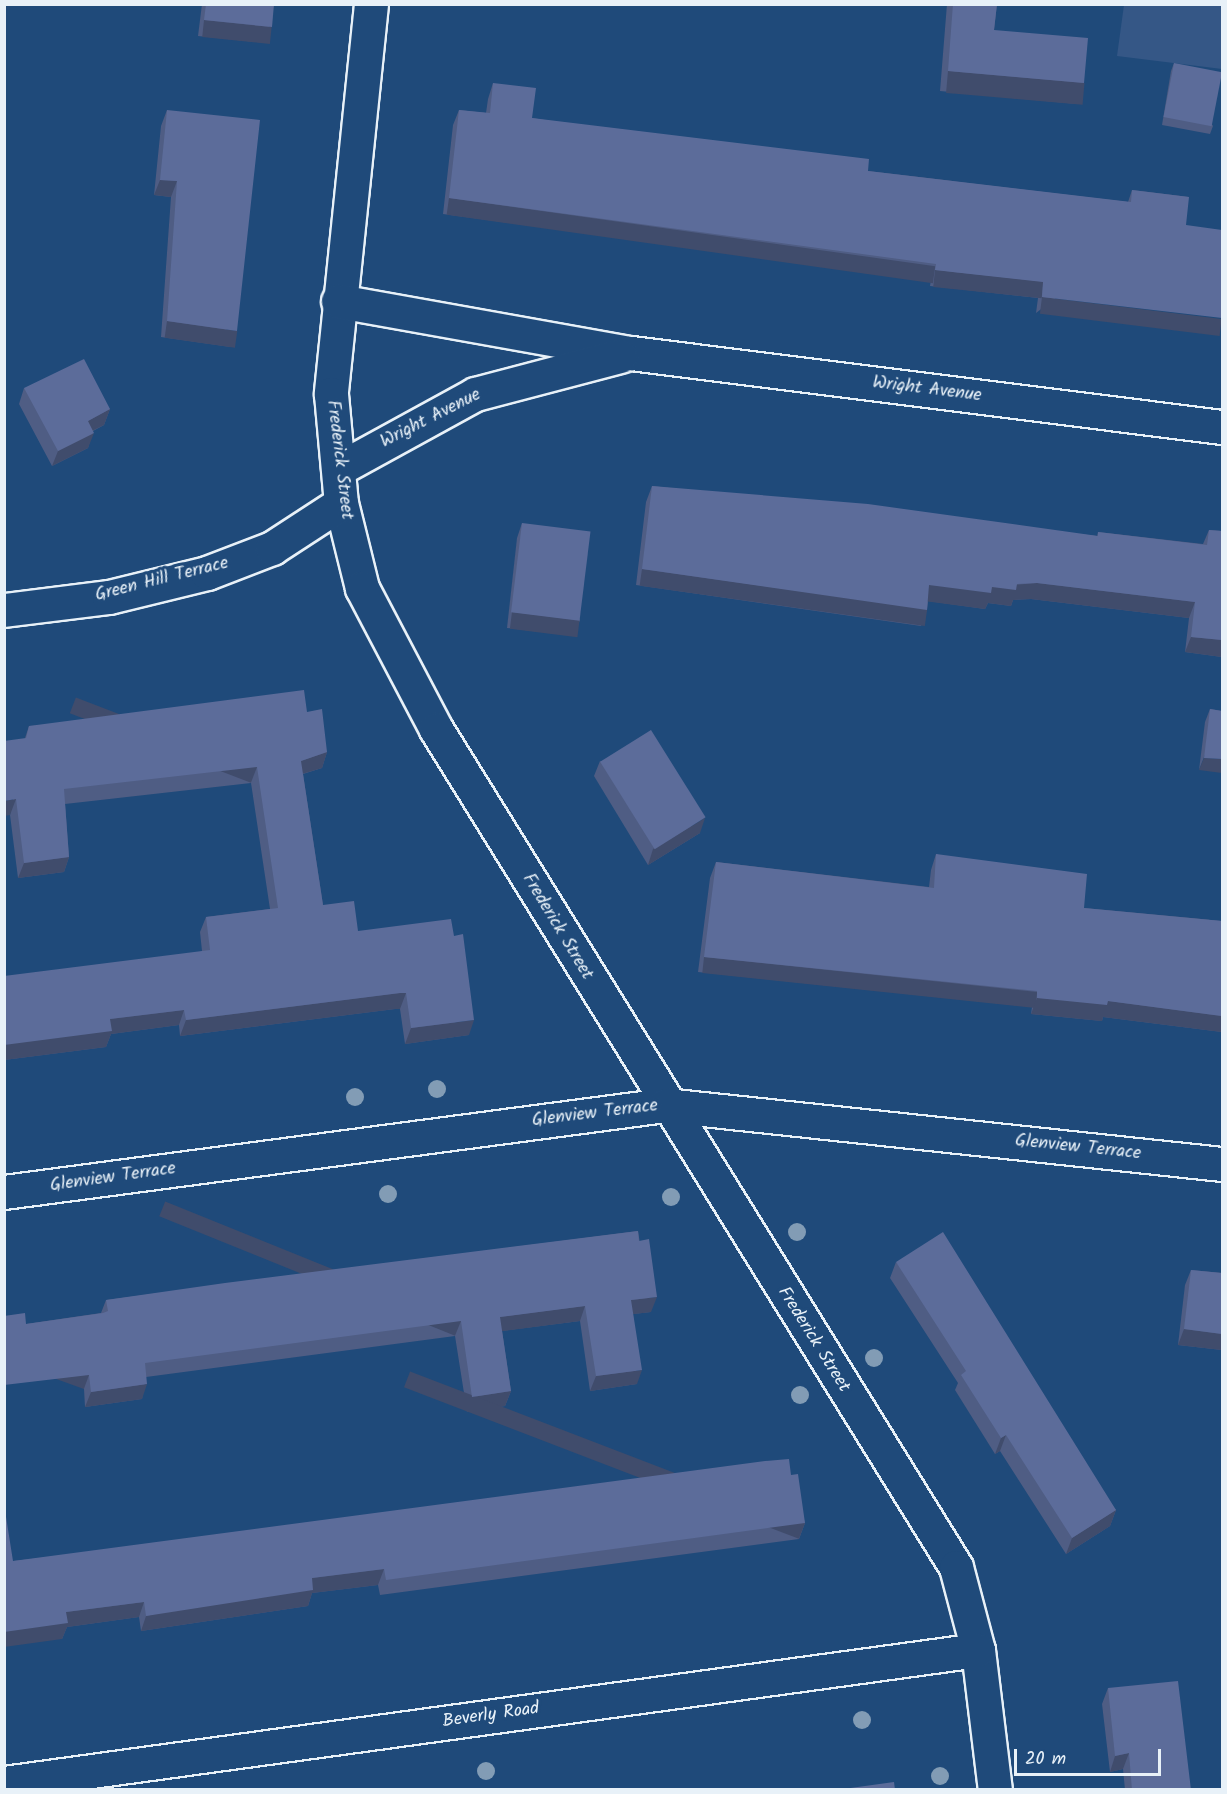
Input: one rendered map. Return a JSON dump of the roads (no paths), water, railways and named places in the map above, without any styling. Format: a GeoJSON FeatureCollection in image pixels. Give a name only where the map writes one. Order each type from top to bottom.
{"type":"FeatureCollection","features":[{"type":"Feature","properties":{"kind":"street","name":"Frederick Street"},"geometry":{"type":"LineString","coordinates":[[371,4],[330,394],[340,468],[342,503],[362,588],[436,729],[665,1105],[956,1566],[978,1650],[995,1790]]}},
{"type":"Feature","properties":{"kind":"street","name":"Wright Avenue"},"geometry":{"type":"LineString","coordinates":[[338,301],[631,353],[1222,427]]}},
{"type":"Feature","properties":{"kind":"street","name":"Wright Avenue"},"geometry":{"type":"LineString","coordinates":[[340,468],[475,394],[631,353]]}},
{"type":"Feature","properties":{"kind":"street","name":"Green Hill Terrace"},"geometry":{"type":"LineString","coordinates":[[4,610],[109,597],[207,573],[272,548],[342,503]]}},
{"type":"Feature","properties":{"kind":"street","name":"Glenview Terrace"},"geometry":{"type":"LineString","coordinates":[[4,1192],[665,1105],[1222,1164]]}},
{"type":"Feature","properties":{"kind":"street","name":"Beverly Road"},"geometry":{"type":"LineString","coordinates":[[4,1783],[978,1650]]}}]}
